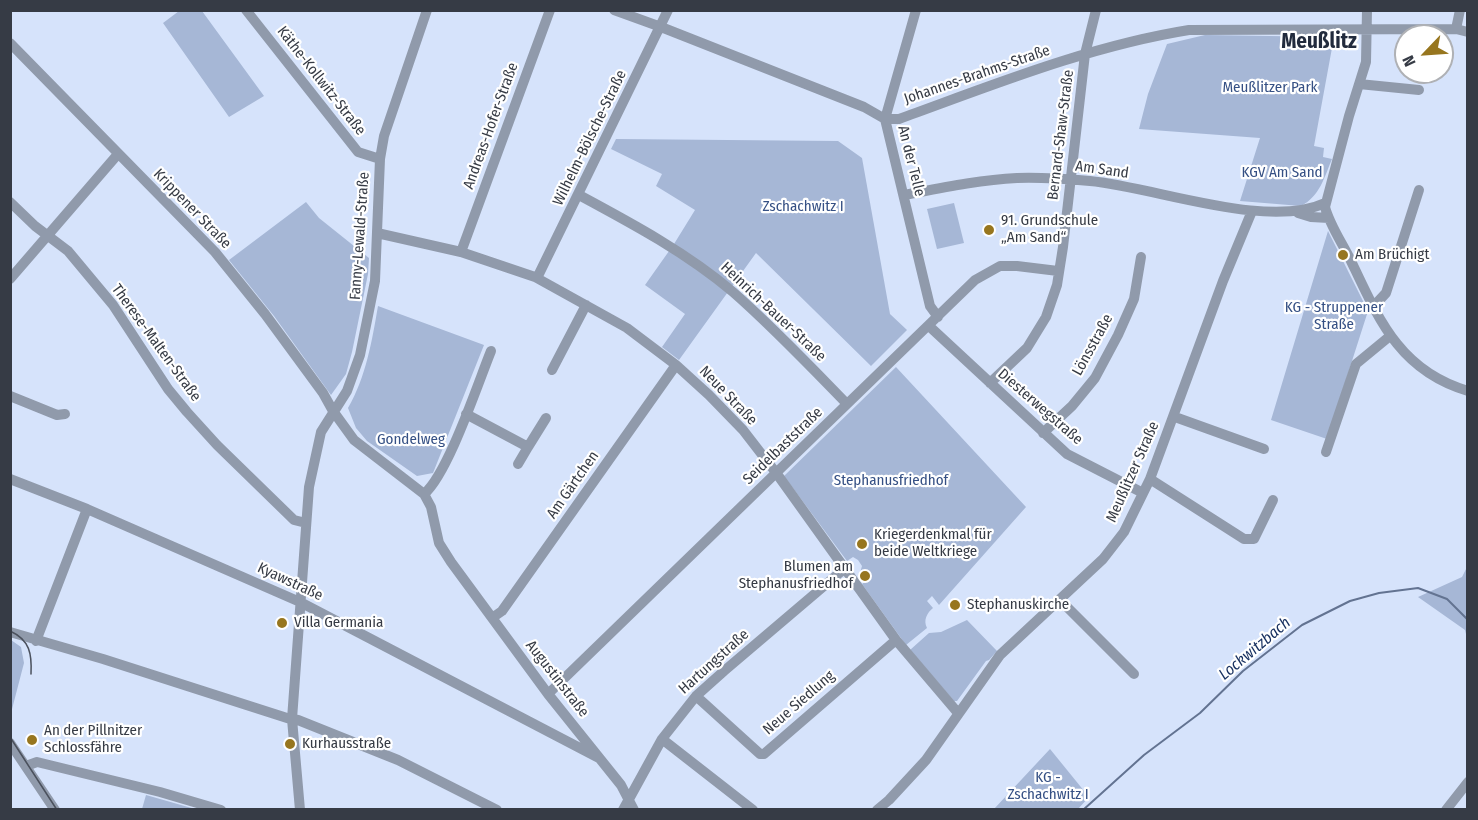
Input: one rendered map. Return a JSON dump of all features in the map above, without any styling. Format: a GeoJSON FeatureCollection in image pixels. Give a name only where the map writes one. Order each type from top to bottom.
{"type":"FeatureCollection","features":[{"type":"Feature","properties":{"kind":"street","name":"Käthe-Kollwitz-Straße"},"geometry":{"type":"LineString","coordinates":[[246,10],[358,152],[380,159]]}},
{"type":"Feature","properties":{"kind":"street","name":"Fanny-Lewald-Straße"},"geometry":{"type":"LineString","coordinates":[[300,810],[292,719],[309,487],[321,432],[346,391],[360,355],[375,281],[380,159],[384,136],[427,10]]}},
{"type":"Feature","properties":{"kind":"street","name":"Andreas-Hofer-Straße"},"geometry":{"type":"LineString","coordinates":[[461,252],[550,10]]}},
{"type":"Feature","properties":{"kind":"street"},"geometry":{"type":"LineString","coordinates":[[614,10],[864,108],[885,119]]}},
{"type":"Feature","properties":{"kind":"street","name":"Wilhelm-Bölsche-Straße"},"geometry":{"type":"LineString","coordinates":[[537,278],[662,27],[668,10]]}},
{"type":"Feature","properties":{"kind":"street","name":"An der Telle"},"geometry":{"type":"LineString","coordinates":[[916,10],[885,119],[930,306],[938,317]]}},
{"type":"Feature","properties":{"kind":"street","name":"Bernard-Shaw-Straße"},"geometry":{"type":"LineString","coordinates":[[990,383],[1027,348],[1046,317],[1057,285],[1085,54],[1096,10]]}},
{"type":"Feature","properties":{"kind":"street"},"geometry":{"type":"LineString","coordinates":[[1367,10],[1366,62],[1325,203],[1329,218],[1390,336],[1404,353],[1424,370],[1448,385],[1467,391]]}},
{"type":"Feature","properties":{"kind":"street"},"geometry":{"type":"LineString","coordinates":[[1460,10],[1462,31]]}},
{"type":"Feature","properties":{"kind":"street","name":"Johannes-Brahms-Straße"},"geometry":{"type":"LineString","coordinates":[[885,119],[898,119],[1085,54],[1166,34],[1203,29],[1462,31]]}},
{"type":"Feature","properties":{"kind":"street","name":"Krippener Straße"},"geometry":{"type":"LineString","coordinates":[[10,43],[214,252],[265,314],[323,393],[333,411]]}},
{"type":"Feature","properties":{"kind":"street"},"geometry":{"type":"LineString","coordinates":[[1359,84],[1419,90]]}},
{"type":"Feature","properties":{"kind":"street"},"geometry":{"type":"LineString","coordinates":[[10,279],[118,154]]}},
{"type":"Feature","properties":{"kind":"street","name":"Am Sand"},"geometry":{"type":"LineString","coordinates":[[904,195],[969,182],[1019,178],[1093,182],[1252,211],[1295,212],[1325,203]]}},
{"type":"Feature","properties":{"kind":"street"},"geometry":{"type":"LineString","coordinates":[[1373,307],[1386,293],[1419,190]]}},
{"type":"Feature","properties":{"kind":"street","name":"Heinrich-Bauer-Straße"},"geometry":{"type":"LineString","coordinates":[[579,195],[637,226],[683,255],[733,292],[848,404]]}},
{"type":"Feature","properties":{"kind":"street","name":"Therese-Malten-Straße"},"geometry":{"type":"LineString","coordinates":[[10,202],[68,251],[113,305],[168,389],[217,445],[294,520],[306,523]]}},
{"type":"Feature","properties":{"kind":"street","name":"Meußlitzer Straße"},"geometry":{"type":"LineString","coordinates":[[877,810],[926,760],[1000,655],[1103,559],[1124,532],[1150,479],[1252,211]]}},
{"type":"Feature","properties":{"kind":"street","name":"Am Sand"},"geometry":{"type":"LineString","coordinates":[[1295,212],[1311,217],[1329,218]]}},
{"type":"Feature","properties":{"kind":"street","name":"Neue Straße"},"geometry":{"type":"LineString","coordinates":[[377,233],[461,252],[537,278],[627,328],[676,366],[709,395],[742,430],[777,474],[896,640],[958,713]]}},
{"type":"Feature","properties":{"kind":"street","name":"Lönsstraße"},"geometry":{"type":"LineString","coordinates":[[1042,433],[1072,405],[1095,378],[1134,299],[1141,257]]}},
{"type":"Feature","properties":{"kind":"street","name":"Seidelbaststraße"},"geometry":{"type":"LineString","coordinates":[[548,694],[975,280],[1000,266],[1058,271]]}},
{"type":"Feature","properties":{"kind":"street"},"geometry":{"type":"LineString","coordinates":[[552,370],[586,305]]}},
{"type":"Feature","properties":{"kind":"street","name":"Diesterwegstraße"},"geometry":{"type":"LineString","coordinates":[[928,326],[1067,454],[1143,493]]}},
{"type":"Feature","properties":{"kind":"street"},"geometry":{"type":"LineString","coordinates":[[1326,452],[1356,364],[1390,336]]}},
{"type":"Feature","properties":{"kind":"street"},"geometry":{"type":"LineString","coordinates":[[424,494],[433,486],[466,414],[491,351]]}},
{"type":"Feature","properties":{"kind":"street","name":"Am Gärtchen"},"geometry":{"type":"LineString","coordinates":[[492,618],[502,611],[676,366]]}},
{"type":"Feature","properties":{"kind":"street"},"geometry":{"type":"LineString","coordinates":[[10,396],[57,415],[65,414]]}},
{"type":"Feature","properties":{"kind":"street"},"geometry":{"type":"LineString","coordinates":[[333,411],[354,440],[424,494],[431,507],[439,543],[492,618]]}},
{"type":"Feature","properties":{"kind":"street"},"geometry":{"type":"LineString","coordinates":[[466,414],[528,447]]}},
{"type":"Feature","properties":{"kind":"street"},"geometry":{"type":"LineString","coordinates":[[1174,417],[1264,449]]}},
{"type":"Feature","properties":{"kind":"street"},"geometry":{"type":"LineString","coordinates":[[518,464],[546,418]]}},
{"type":"Feature","properties":{"kind":"street","name":"Kyawstraße"},"geometry":{"type":"LineString","coordinates":[[10,479],[87,509],[300,602],[599,758],[629,797],[634,810]]}},
{"type":"Feature","properties":{"kind":"street"},"geometry":{"type":"LineString","coordinates":[[1150,479],[1244,539],[1254,539],[1272,500]]}},
{"type":"Feature","properties":{"kind":"street"},"geometry":{"type":"LineString","coordinates":[[36,640],[87,509]]}},
{"type":"Feature","properties":{"kind":"street","name":"Hartungstraße"},"geometry":{"type":"LineString","coordinates":[[623,810],[662,739],[696,696],[844,569]]}},
{"type":"Feature","properties":{"kind":"street"},"geometry":{"type":"LineString","coordinates":[[1060,600],[1134,674]]}},
{"type":"Feature","properties":{"kind":"street","name":"Augustinstraße"},"geometry":{"type":"LineString","coordinates":[[492,618],[599,758]]}},
{"type":"Feature","properties":{"kind":"street"},"geometry":{"type":"LineString","coordinates":[[11,632],[103,658],[292,719],[398,760],[497,810]]}},
{"type":"Feature","properties":{"kind":"street","name":"Neue Siedlung"},"geometry":{"type":"LineString","coordinates":[[696,696],[760,754],[764,754],[896,640]]}},
{"type":"Feature","properties":{"kind":"street"},"geometry":{"type":"LineString","coordinates":[[662,739],[753,810]]}},
{"type":"Feature","properties":{"kind":"street"},"geometry":{"type":"LineString","coordinates":[[11,744],[55,810]]}},
{"type":"Feature","properties":{"kind":"street"},"geometry":{"type":"LineString","coordinates":[[26,766],[37,762],[160,792],[221,810]]}},
{"type":"Feature","properties":{"kind":"street"},"geometry":{"type":"LineString","coordinates":[[1446,810],[1467,782]]}},
{"type":"Feature","properties":{"kind":"green space"},"geometry":{"type":"Polygon","coordinates":[[[179,11],[202,11],[264,96],[229,117],[163,23],[179,11]]]}},
{"type":"Feature","properties":{"kind":"green space","name":"Meußlitzer Park"},"geometry":{"type":"Polygon","coordinates":[[[1205,35],[1334,37],[1314,146],[1324,148],[1323,157],[1332,159],[1317,192],[1301,206],[1240,201],[1260,138],[1139,129],[1148,94],[1167,44],[1205,35]]]}},
{"type":"Feature","properties":{"kind":"green space","name":"Zschachwitz I"},"geometry":{"type":"Polygon","coordinates":[[[616,139],[838,141],[862,158],[890,314],[907,330],[871,366],[756,253],[679,360],[662,347],[685,314],[645,285],[695,210],[656,186],[662,174],[611,149],[616,139]]]}},
{"type":"Feature","properties":{"kind":"green space"},"geometry":{"type":"Polygon","coordinates":[[[306,202],[319,218],[369,258],[368,274],[346,374],[331,395],[274,316],[229,260],[306,202]]]}},
{"type":"Feature","properties":{"kind":"green space"},"geometry":{"type":"Polygon","coordinates":[[[954,203],[964,243],[937,249],[927,209],[954,203]]]}},
{"type":"Feature","properties":{"kind":"green space","name":"KG - Struppener Straße"},"geometry":{"type":"Polygon","coordinates":[[[1328,231],[1368,311],[1327,439],[1271,420],[1328,231]]]}},
{"type":"Feature","properties":{"kind":"green space","name":"Gondelweg"},"geometry":{"type":"Polygon","coordinates":[[[378,306],[484,345],[433,473],[417,476],[367,441],[356,428],[348,408],[364,371],[378,306]]]}},
{"type":"Feature","properties":{"kind":"green space","name":"Stephanusfriedhof"},"geometry":{"type":"Polygon","coordinates":[[[896,367],[1026,507],[939,605],[932,596],[927,601],[933,608],[926,617],[927,628],[906,645],[862,584],[866,581],[860,573],[862,566],[858,560],[853,557],[847,561],[784,476],[896,367]]]}},
{"type":"Feature","properties":{"kind":"green space"},"geometry":{"type":"Polygon","coordinates":[[[1467,567],[1467,638],[1465,630],[1418,597],[1462,577],[1467,567]]]}},
{"type":"Feature","properties":{"kind":"green space"},"geometry":{"type":"Polygon","coordinates":[[[967,620],[997,651],[986,661],[957,701],[954,701],[910,650],[929,633],[941,632],[967,620]]]}},
{"type":"Feature","properties":{"kind":"green space"},"geometry":{"type":"Polygon","coordinates":[[[11,640],[21,647],[24,663],[11,713],[11,640]]]}},
{"type":"Feature","properties":{"kind":"green space","name":"KG - Zschachwitz I"},"geometry":{"type":"Polygon","coordinates":[[[1050,749],[1089,797],[1078,809],[994,809],[1050,749]]]}},
{"type":"Feature","properties":{"kind":"green space"},"geometry":{"type":"Polygon","coordinates":[[[146,795],[195,809],[142,809],[146,795]]]}},
{"type":"Feature","properties":{"kind":"waterway","name":"Lockwitzbach"},"geometry":{"type":"LineString","coordinates":[[1083,810],[1144,755],[1200,713],[1243,671],[1302,625],[1350,601],[1379,593],[1418,588],[1447,599],[1468,620]]}},
{"type":"Feature","properties":{"kind":"tram line"},"geometry":{"type":"LineString","coordinates":[[10,631],[26,643],[31,660],[31,674]]}},
{"type":"Feature","properties":{"kind":"tram line"},"geometry":{"type":"LineString","coordinates":[[10,737],[57,810]]}},
{"type":"Feature","properties":{"kind":"place","name":"91. Grundschule „Am Sand“"},"geometry":{"type":"Point","coordinates":[989,230]}},
{"type":"Feature","properties":{"kind":"place","name":"Am Brüchigt"},"geometry":{"type":"Point","coordinates":[1343,255]}},
{"type":"Feature","properties":{"kind":"place","name":"Kriegerdenkmal für beide Weltkriege"},"geometry":{"type":"Point","coordinates":[862,544]}},
{"type":"Feature","properties":{"kind":"place","name":"Blumen am Stephanusfriedhof"},"geometry":{"type":"Point","coordinates":[865,576]}},
{"type":"Feature","properties":{"kind":"place","name":"Stephanuskirche"},"geometry":{"type":"Point","coordinates":[955,605]}},
{"type":"Feature","properties":{"kind":"place","name":"Villa Germania"},"geometry":{"type":"Point","coordinates":[282,623]}},
{"type":"Feature","properties":{"kind":"place","name":"An der Pillnitzer Schlossfähre"},"geometry":{"type":"Point","coordinates":[32,740]}},
{"type":"Feature","properties":{"kind":"place","name":"Kurhausstraße"},"geometry":{"type":"Point","coordinates":[290,744]}},
{"type":"Feature","properties":{"kind":"district","name":"Meußlitz"},"geometry":{"type":"Point","coordinates":[1319,42]}},
{"type":"Feature","properties":{"kind":"park label","name":"KGV Am Sand"},"geometry":{"type":"Point","coordinates":[1282,173]}}]}
